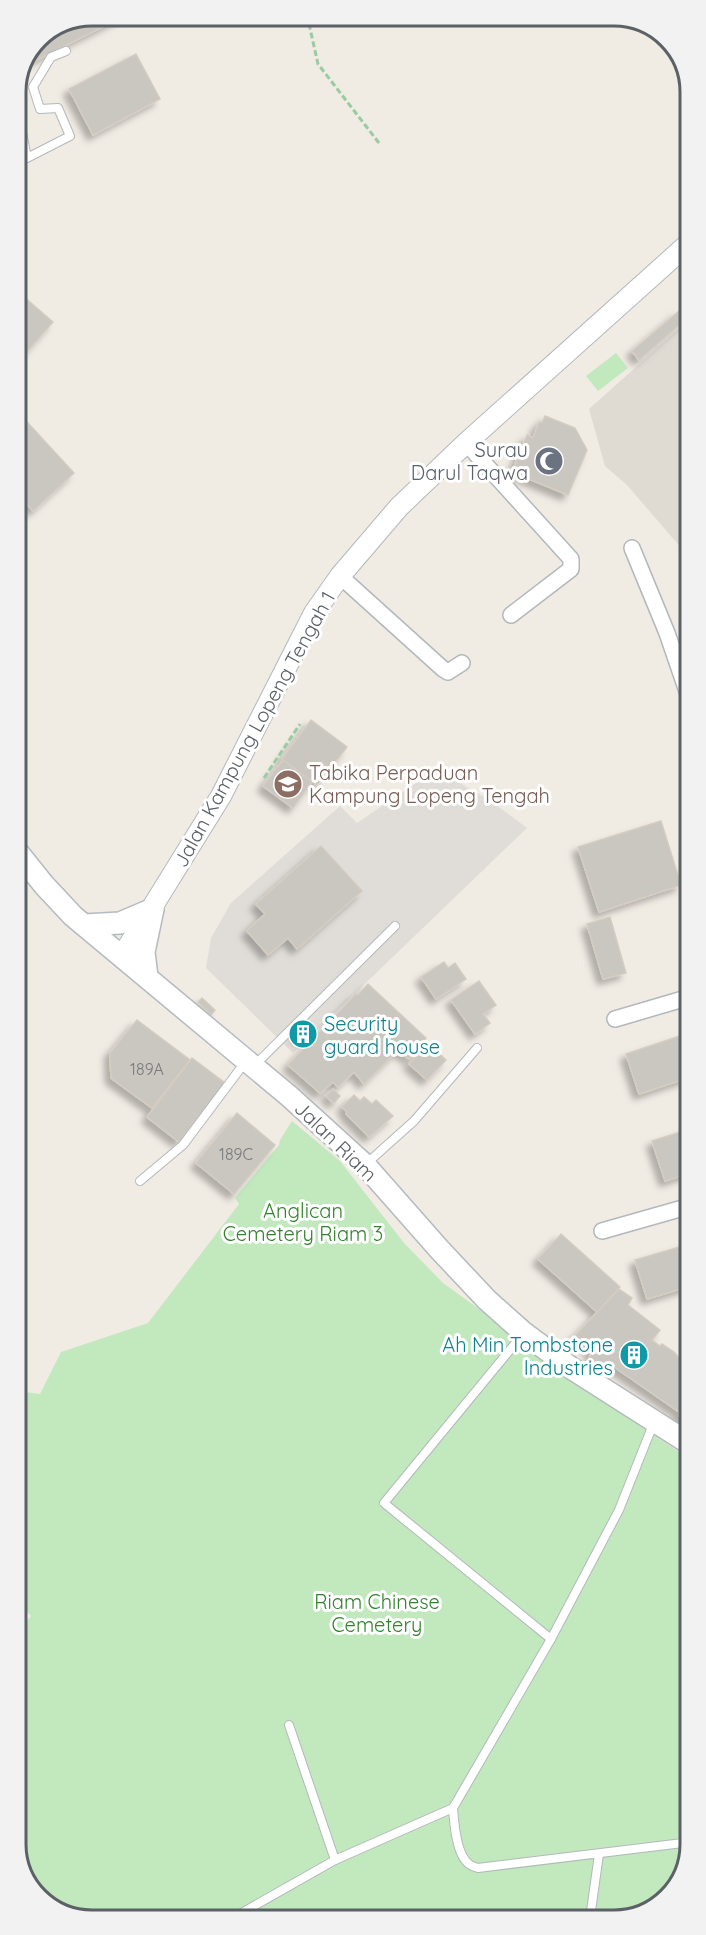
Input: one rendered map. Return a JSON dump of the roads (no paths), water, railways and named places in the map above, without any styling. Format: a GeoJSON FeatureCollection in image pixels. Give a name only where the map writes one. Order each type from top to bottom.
{"type":"FeatureCollection","features":[{"type":"Feature","properties":{"kind":"main road","name":"Jalan Riam"},"geometry":{"type":"LineString","coordinates":[[26,862],[44,885],[84,925],[251,1063],[365,1165],[487,1300],[524,1333],[574,1370],[680,1437]]}},
{"type":"Feature","properties":{"kind":"main road"},"geometry":{"type":"LineString","coordinates":[[84,925],[120,923],[153,909]]}},
{"type":"Feature","properties":{"kind":"main road"},"geometry":{"type":"LineString","coordinates":[[147,977],[144,952],[153,909]]}},
{"type":"Feature","properties":{"kind":"street","name":"Jalan Kampung Lopeng Tengah 1"},"geometry":{"type":"LineString","coordinates":[[122,956],[221,796],[314,613],[340,576],[399,507],[466,443],[680,255]]}},
{"type":"Feature","properties":{"kind":"street"},"geometry":{"type":"LineString","coordinates":[[466,443],[571,559],[571,569],[511,615]]}},
{"type":"Feature","properties":{"kind":"street"},"geometry":{"type":"LineString","coordinates":[[632,548],[680,671]]}},
{"type":"Feature","properties":{"kind":"street"},"geometry":{"type":"LineString","coordinates":[[340,576],[443,669],[448,672],[462,663]]}},
{"type":"Feature","properties":{"kind":"street"},"geometry":{"type":"LineString","coordinates":[[615,1019],[680,1000]]}},
{"type":"Feature","properties":{"kind":"street"},"geometry":{"type":"LineString","coordinates":[[602,1231],[680,1209]]}},
{"type":"Feature","properties":{"kind":"lane"},"geometry":{"type":"LineString","coordinates":[[26,153],[27,158],[70,136],[58,108],[40,110],[33,87],[51,57],[66,51]]}},
{"type":"Feature","properties":{"kind":"lane"},"geometry":{"type":"LineString","coordinates":[[140,1180],[183,1145],[251,1063],[395,926]]}},
{"type":"Feature","properties":{"kind":"lane"},"geometry":{"type":"LineString","coordinates":[[365,1165],[414,1121],[477,1048]]}},
{"type":"Feature","properties":{"kind":"lane"},"geometry":{"type":"LineString","coordinates":[[524,1333],[384,1503],[551,1639]]}},
{"type":"Feature","properties":{"kind":"lane"},"geometry":{"type":"LineString","coordinates":[[655,1421],[619,1510],[551,1639],[453,1808],[460,1852],[468,1864],[478,1868],[680,1843]]}},
{"type":"Feature","properties":{"kind":"lane"},"geometry":{"type":"LineString","coordinates":[[289,1725],[335,1860]]}},
{"type":"Feature","properties":{"kind":"lane"},"geometry":{"type":"LineString","coordinates":[[248,1909],[335,1860],[453,1808]]}},
{"type":"Feature","properties":{"kind":"lane"},"geometry":{"type":"LineString","coordinates":[[591,1910],[599,1854]]}},
{"type":"Feature","properties":{"kind":"place","name":"Surau Darul Taqwa"},"geometry":{"type":"Point","coordinates":[549,461]}},
{"type":"Feature","properties":{"kind":"place","name":"Tabika Perpaduan Kampung Lopeng Tengah"},"geometry":{"type":"Point","coordinates":[288,784]}},
{"type":"Feature","properties":{"kind":"place","name":"Security guard house"},"geometry":{"type":"Point","coordinates":[303,1034]}},
{"type":"Feature","properties":{"kind":"place","name":"Ah Min Tombstone Industries"},"geometry":{"type":"Point","coordinates":[634,1355]}},
{"type":"Feature","properties":{"kind":"park label","name":"Anglican Cemetery Riam 3"},"geometry":{"type":"Point","coordinates":[303,1222]}},
{"type":"Feature","properties":{"kind":"park label","name":"Riam Chinese Cemetery"},"geometry":{"type":"Point","coordinates":[377,1612]}}]}
